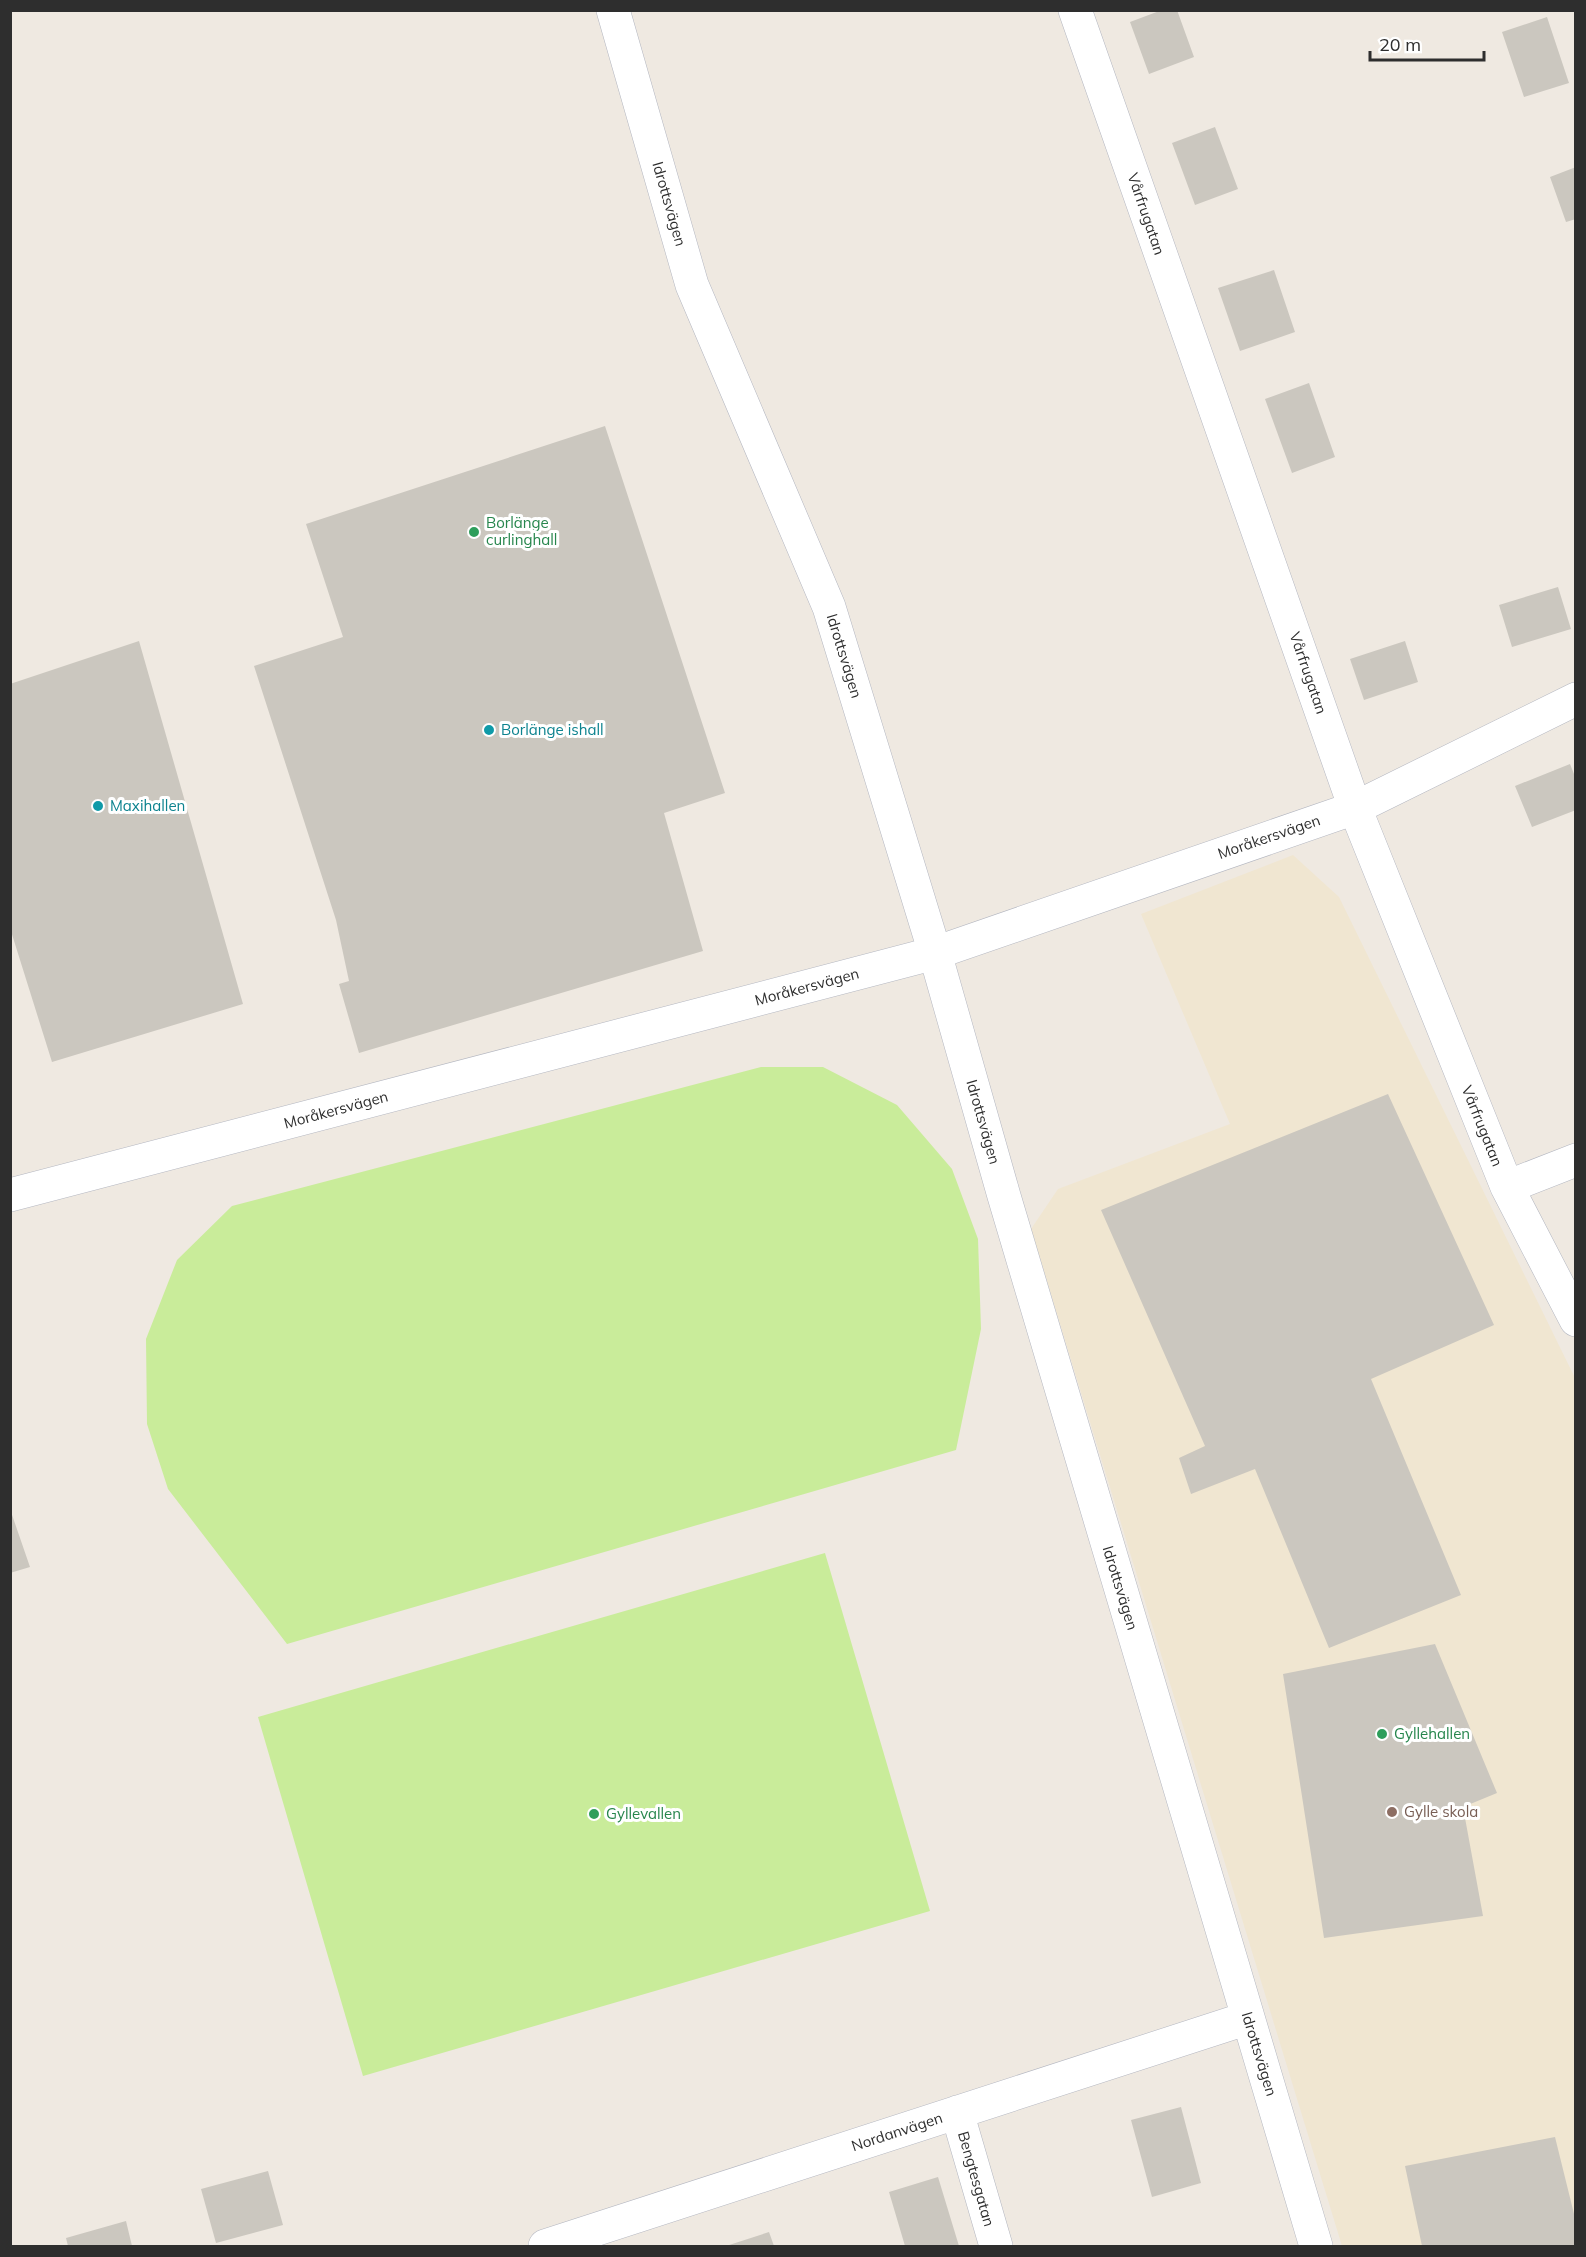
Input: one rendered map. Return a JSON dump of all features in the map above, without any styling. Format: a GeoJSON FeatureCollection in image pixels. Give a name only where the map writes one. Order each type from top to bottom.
{"type":"FeatureCollection","features":[{"type":"Feature","properties":{"kind":"street","name":"Idrottsvägen"},"geometry":{"type":"LineString","coordinates":[[613,10],[692,285],[829,607],[935,953],[1004,1196],[1316,2247]]}},
{"type":"Feature","properties":{"kind":"street","name":"Vårfrugatan"},"geometry":{"type":"LineString","coordinates":[[1075,10],[1355,808],[1506,1187],[1575,1320]]}},
{"type":"Feature","properties":{"kind":"street","name":"Moråkersvägen"},"geometry":{"type":"LineString","coordinates":[[10,1195],[935,953],[1355,808],[1575,699]]}},
{"type":"Feature","properties":{"kind":"street"},"geometry":{"type":"LineString","coordinates":[[1506,1187],[1575,1160]]}},
{"type":"Feature","properties":{"kind":"street","name":"Nordanvägen"},"geometry":{"type":"LineString","coordinates":[[545,2247],[1248,2018]]}},
{"type":"Feature","properties":{"kind":"street","name":"Bengtesgatan"},"geometry":{"type":"LineString","coordinates":[[957,2112],[996,2247]]}},
{"type":"Feature","properties":{"kind":"shaded area","name":"Gylle skola"},"geometry":{"type":"Polygon","coordinates":[[[1293,855],[1339,897],[1575,1378],[1575,2246],[1342,2246],[1031,1229],[1058,1189],[1230,1124],[1141,914],[1293,855]]]}},
{"type":"Feature","properties":{"kind":"green space"},"geometry":{"type":"Polygon","coordinates":[[[761,1067],[823,1067],[897,1105],[952,1169],[978,1239],[981,1329],[956,1450],[287,1644],[168,1489],[147,1424],[146,1339],[177,1260],[232,1206],[761,1067]]]}},
{"type":"Feature","properties":{"kind":"green space","name":"Gyllevallen"},"geometry":{"type":"Polygon","coordinates":[[[825,1553],[930,1911],[363,2076],[258,1717],[825,1553]]]}},
{"type":"Feature","properties":{"kind":"building"},"geometry":{"type":"Polygon","coordinates":[[[1162,10],[1177,10],[1194,57],[1149,74],[1130,22],[1162,10]]]}},
{"type":"Feature","properties":{"kind":"building"},"geometry":{"type":"Polygon","coordinates":[[[1547,17],[1569,83],[1524,97],[1502,32],[1547,17]]]}},
{"type":"Feature","properties":{"kind":"building"},"geometry":{"type":"Polygon","coordinates":[[[1215,127],[1238,189],[1195,205],[1172,143],[1215,127]]]}},
{"type":"Feature","properties":{"kind":"building"},"geometry":{"type":"Polygon","coordinates":[[[1576,167],[1576,219],[1566,222],[1550,177],[1576,167]]]}},
{"type":"Feature","properties":{"kind":"building"},"geometry":{"type":"Polygon","coordinates":[[[1274,270],[1295,332],[1240,351],[1218,288],[1274,270]]]}},
{"type":"Feature","properties":{"kind":"building"},"geometry":{"type":"Polygon","coordinates":[[[1309,383],[1335,457],[1292,473],[1265,399],[1309,383]]]}},
{"type":"Feature","properties":{"kind":"building"},"geometry":{"type":"Polygon","coordinates":[[[605,426],[725,793],[664,813],[703,951],[359,1053],[339,984],[349,981],[336,920],[254,666],[343,637],[306,524],[605,426]]]}},
{"type":"Feature","properties":{"kind":"building"},"geometry":{"type":"Polygon","coordinates":[[[1558,587],[1571,629],[1512,647],[1499,605],[1558,587]]]}},
{"type":"Feature","properties":{"kind":"building","name":"Maxihallen"},"geometry":{"type":"Polygon","coordinates":[[[139,641],[243,1004],[52,1062],[10,928],[10,684],[139,641]]]}},
{"type":"Feature","properties":{"kind":"building"},"geometry":{"type":"Polygon","coordinates":[[[1405,641],[1418,682],[1364,700],[1350,659],[1405,641]]]}},
{"type":"Feature","properties":{"kind":"building"},"geometry":{"type":"Polygon","coordinates":[[[1570,764],[1576,779],[1576,810],[1532,827],[1515,786],[1570,764]]]}},
{"type":"Feature","properties":{"kind":"building"},"geometry":{"type":"Polygon","coordinates":[[[1388,1094],[1494,1325],[1371,1379],[1461,1595],[1329,1648],[1255,1469],[1191,1494],[1179,1458],[1205,1446],[1101,1210],[1388,1094]]]}},
{"type":"Feature","properties":{"kind":"building"},"geometry":{"type":"Polygon","coordinates":[[[10,1509],[30,1567],[10,1573],[10,1509]]]}},
{"type":"Feature","properties":{"kind":"building","name":"Gyllehallen"},"geometry":{"type":"Polygon","coordinates":[[[1435,1644],[1497,1793],[1463,1807],[1483,1916],[1324,1938],[1283,1674],[1435,1644]]]}},
{"type":"Feature","properties":{"kind":"building"},"geometry":{"type":"Polygon","coordinates":[[[1181,2107],[1201,2183],[1152,2197],[1131,2120],[1181,2107]]]}},
{"type":"Feature","properties":{"kind":"building"},"geometry":{"type":"Polygon","coordinates":[[[1555,2137],[1576,2222],[1576,2246],[1422,2246],[1405,2166],[1555,2137]]]}},
{"type":"Feature","properties":{"kind":"building"},"geometry":{"type":"Polygon","coordinates":[[[268,2171],[283,2225],[216,2243],[201,2189],[268,2171]]]}},
{"type":"Feature","properties":{"kind":"building"},"geometry":{"type":"Polygon","coordinates":[[[938,2177],[959,2246],[905,2246],[889,2192],[938,2177]]]}},
{"type":"Feature","properties":{"kind":"building"},"geometry":{"type":"Polygon","coordinates":[[[126,2221],[132,2246],[68,2246],[66,2238],[126,2221]]]}},
{"type":"Feature","properties":{"kind":"building"},"geometry":{"type":"Polygon","coordinates":[[[769,2232],[774,2246],[726,2246],[769,2232]]]}},
{"type":"Feature","properties":{"kind":"place","name":"Borlänge curlinghall"},"geometry":{"type":"Point","coordinates":[474,532]}},
{"type":"Feature","properties":{"kind":"place","name":"Borlänge ishall"},"geometry":{"type":"Point","coordinates":[489,730]}},
{"type":"Feature","properties":{"kind":"place","name":"Maxihallen"},"geometry":{"type":"Point","coordinates":[98,806]}},
{"type":"Feature","properties":{"kind":"place","name":"Gyllehallen"},"geometry":{"type":"Point","coordinates":[1382,1734]}},
{"type":"Feature","properties":{"kind":"place","name":"Gylle skola"},"geometry":{"type":"Point","coordinates":[1392,1812]}},
{"type":"Feature","properties":{"kind":"place","name":"Gyllevallen"},"geometry":{"type":"Point","coordinates":[594,1814]}}]}
